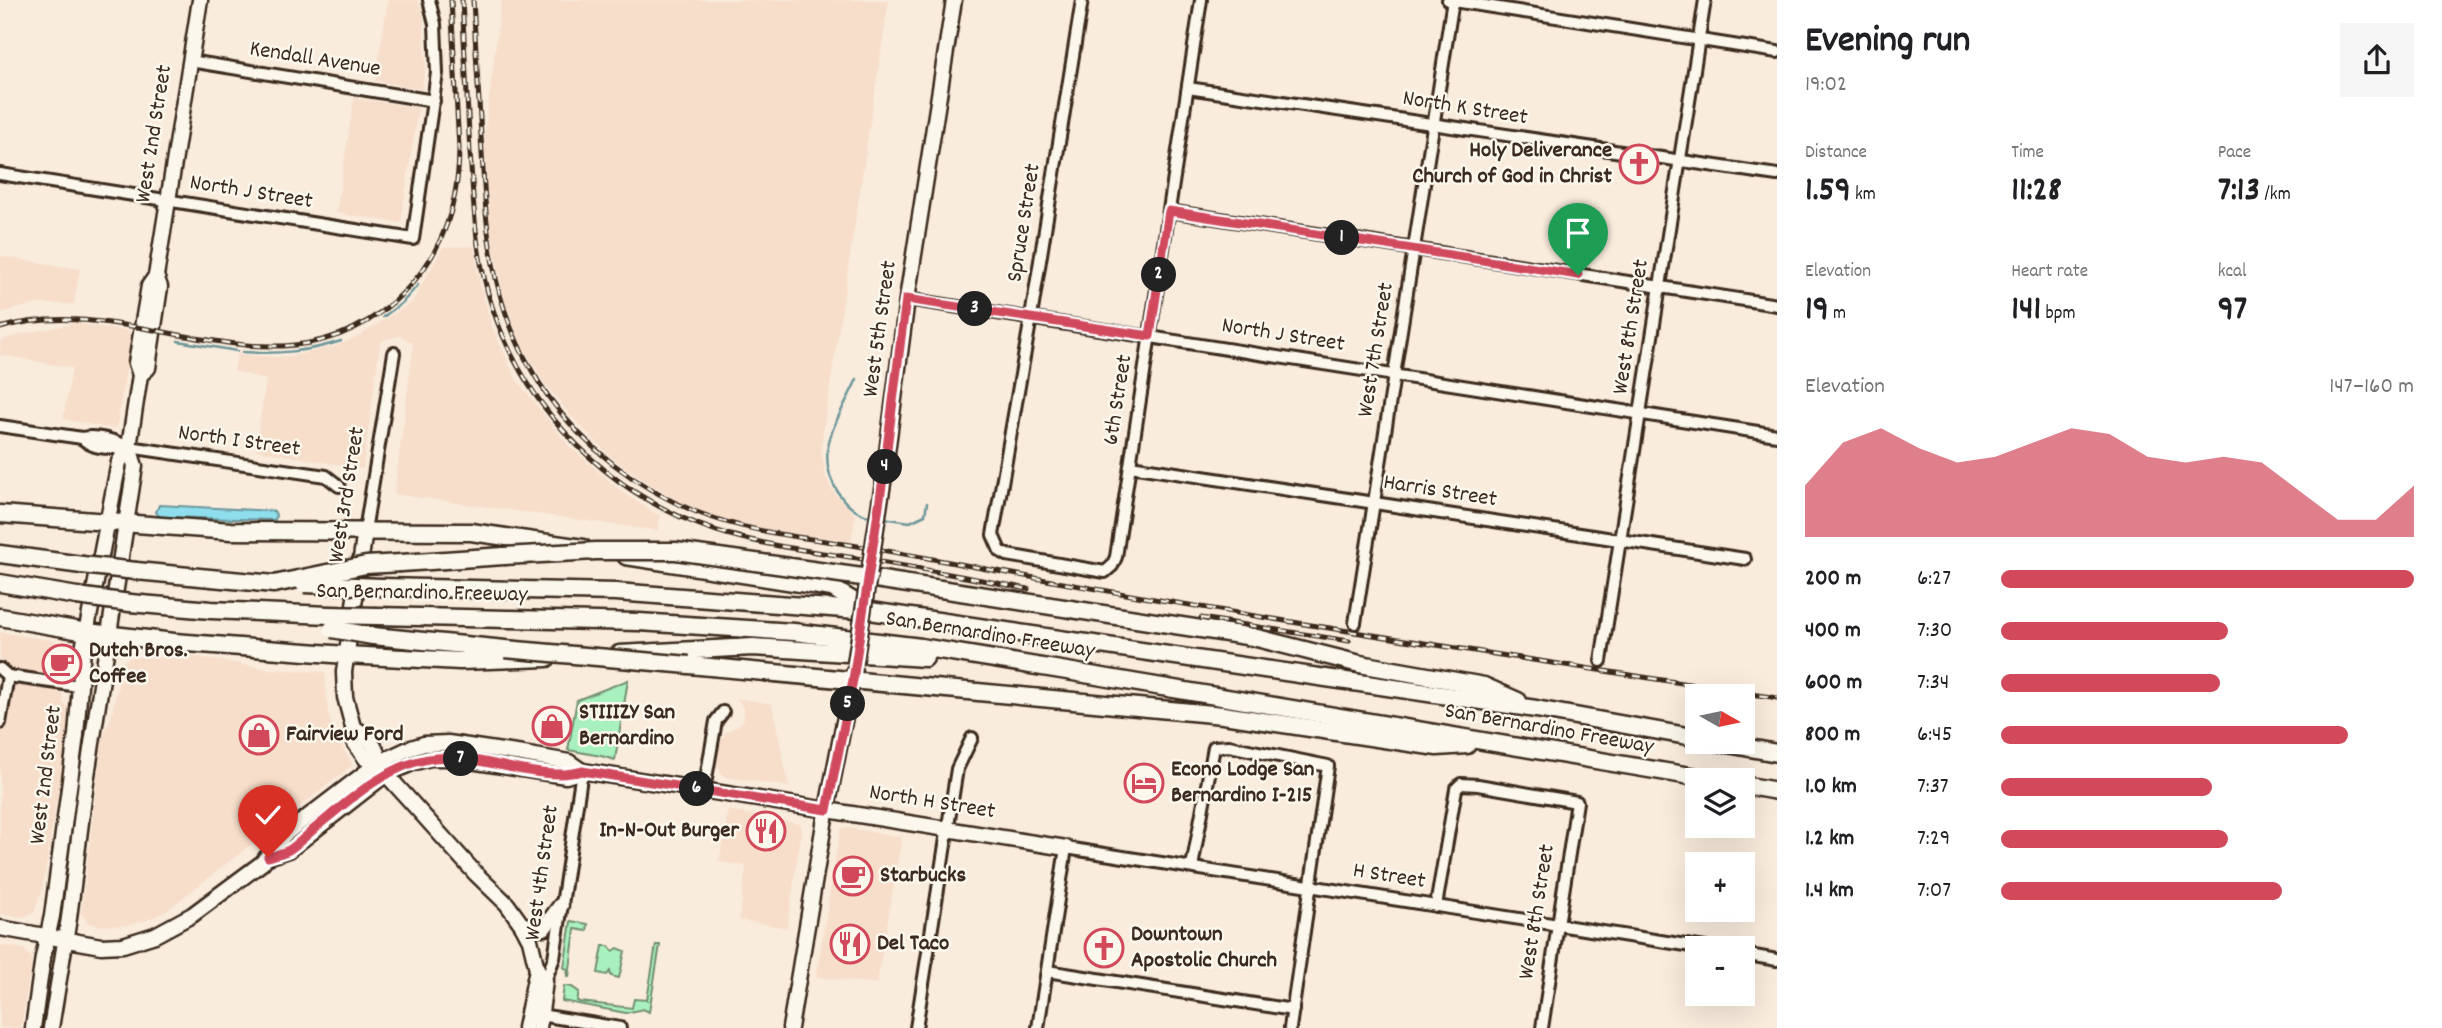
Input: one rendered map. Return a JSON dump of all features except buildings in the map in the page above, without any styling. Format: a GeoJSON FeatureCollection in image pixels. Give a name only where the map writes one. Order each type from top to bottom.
{"type":"FeatureCollection","features":[{"type":"Feature","properties":{"kind":"highway"},"geometry":{"type":"LineString","coordinates":[[0,514],[231,531],[471,532],[537,540],[832,588],[870,611]]}},
{"type":"Feature","properties":{"kind":"highway"},"geometry":{"type":"LineString","coordinates":[[274,584],[366,565],[596,551],[676,551],[1000,597],[1253,637],[1360,664],[1484,686],[1536,709]]}},
{"type":"Feature","properties":{"kind":"highway","name":"San Bernardino Freeway"},"geometry":{"type":"LineString","coordinates":[[0,554],[274,584],[617,592],[870,611],[1536,709],[1685,736]]}},
{"type":"Feature","properties":{"kind":"highway","name":"San Bernardino Freeway"},"geometry":{"type":"LineString","coordinates":[[0,583],[130,603],[309,615],[330,622],[377,616],[639,622],[794,632],[921,647],[1685,775]]}},
{"type":"Feature","properties":{"kind":"highway"},"geometry":{"type":"LineString","coordinates":[[0,617],[109,635],[346,655],[505,660],[696,649],[783,648],[1066,671]]}},
{"type":"Feature","properties":{"kind":"highway"},"geometry":{"type":"LineString","coordinates":[[330,622],[373,636],[458,645],[854,673],[1223,715],[1437,747],[1494,743]]}},
{"type":"Feature","properties":{"kind":"highway"},"geometry":{"type":"LineString","coordinates":[[1755,749],[1777,753]]}},
{"type":"Feature","properties":{"kind":"highway"},"geometry":{"type":"LineString","coordinates":[[1755,787],[1777,791]]}},
{"type":"Feature","properties":{"kind":"main road","name":"West 2nd Street"},"geometry":{"type":"LineString","coordinates":[[33,1028],[76,735],[79,685],[87,632],[119,462],[129,447],[140,375],[148,368],[160,287],[156,276],[200,0]]}},
{"type":"Feature","properties":{"kind":"main road","name":"West 5th Street"},"geometry":{"type":"LineString","coordinates":[[790,1028],[827,810],[854,673],[883,483],[906,299],[954,0]]}},
{"type":"Feature","properties":{"kind":"main road","name":"West 2nd Street"},"geometry":{"type":"LineString","coordinates":[[51,1028],[135,466],[129,447]]}},
{"type":"Feature","properties":{"kind":"main road","name":"West 3rd Street"},"geometry":{"type":"LineString","coordinates":[[365,531],[344,672],[345,696],[353,727],[365,734],[377,752],[382,769],[476,874],[507,904],[522,925],[530,940],[541,975],[533,1021]]}},
{"type":"Feature","properties":{"kind":"main road"},"geometry":{"type":"LineString","coordinates":[[76,735],[80,741],[79,779],[86,782]]}},
{"type":"Feature","properties":{"kind":"main road","name":"North H Street"},"geometry":{"type":"LineString","coordinates":[[0,928],[101,946],[123,945],[143,940],[192,915],[268,857],[289,850],[382,769],[430,758],[451,758],[566,776],[582,771],[1066,848]]}},
{"type":"Feature","properties":{"kind":"main road"},"geometry":{"type":"LineString","coordinates":[[522,925],[544,928],[561,905]]}},
{"type":"Feature","properties":{"kind":"street"},"geometry":{"type":"LineString","coordinates":[[429,0],[435,24],[437,74],[434,101]]}},
{"type":"Feature","properties":{"kind":"street","name":"Spruce Street"},"geometry":{"type":"LineString","coordinates":[[1082,0],[993,535],[999,551],[1007,555],[1105,572],[1116,557]]}},
{"type":"Feature","properties":{"kind":"street","name":"6th Street"},"geometry":{"type":"LineString","coordinates":[[1116,557],[1201,0]]}},
{"type":"Feature","properties":{"kind":"street"},"geometry":{"type":"LineString","coordinates":[[1451,0],[1777,52]]}},
{"type":"Feature","properties":{"kind":"street","name":"West 7th Street"},"geometry":{"type":"LineString","coordinates":[[1355,623],[1451,0]]}},
{"type":"Feature","properties":{"kind":"street","name":"West 8th Street"},"geometry":{"type":"LineString","coordinates":[[1601,661],[1705,0]]}},
{"type":"Feature","properties":{"kind":"street","name":"Kendall Avenue"},"geometry":{"type":"LineString","coordinates":[[190,61],[434,101]]}},
{"type":"Feature","properties":{"kind":"street","name":"North K Street"},"geometry":{"type":"LineString","coordinates":[[1188,88],[1777,176]]}},
{"type":"Feature","properties":{"kind":"street","name":"North J Street"},"geometry":{"type":"LineString","coordinates":[[0,174],[413,239],[434,101]]}},
{"type":"Feature","properties":{"kind":"street"},"geometry":{"type":"LineString","coordinates":[[1169,211],[1777,305]]}},
{"type":"Feature","properties":{"kind":"street","name":"North J Street"},"geometry":{"type":"LineString","coordinates":[[906,299],[1777,435]]}},
{"type":"Feature","properties":{"kind":"street","name":"West 3rd Street"},"geometry":{"type":"LineString","coordinates":[[365,531],[394,353]]}},
{"type":"Feature","properties":{"kind":"street","name":"North I Street"},"geometry":{"type":"LineString","coordinates":[[0,426],[82,438],[89,445],[102,448],[129,447],[326,477],[339,486]]}},
{"type":"Feature","properties":{"kind":"street","name":"Harris Street"},"geometry":{"type":"LineString","coordinates":[[1130,466],[1745,559]]}},
{"type":"Feature","properties":{"kind":"street"},"geometry":{"type":"LineString","coordinates":[[0,723],[4,673],[79,685]]}},
{"type":"Feature","properties":{"kind":"street"},"geometry":{"type":"LineString","coordinates":[[704,790],[716,721],[723,712]]}},
{"type":"Feature","properties":{"kind":"street"},"geometry":{"type":"LineString","coordinates":[[916,1028],[957,769],[972,738]]}},
{"type":"Feature","properties":{"kind":"street"},"geometry":{"type":"LineString","coordinates":[[1192,867],[1214,747],[1229,746],[1328,766],[1290,1028]]}},
{"type":"Feature","properties":{"kind":"street","name":"West 4th Street"},"geometry":{"type":"LineString","coordinates":[[541,975],[554,958],[582,771]]}},
{"type":"Feature","properties":{"kind":"street","name":"West 8th Street"},"geometry":{"type":"LineString","coordinates":[[1436,906],[1456,789],[1461,784],[1577,802],[1542,1028]]}},
{"type":"Feature","properties":{"kind":"street"},"geometry":{"type":"LineString","coordinates":[[1038,1028],[1066,848]]}},
{"type":"Feature","properties":{"kind":"street","name":"H Street"},"geometry":{"type":"LineString","coordinates":[[1066,848],[1685,945]]}},
{"type":"Feature","properties":{"kind":"street"},"geometry":{"type":"LineString","coordinates":[[1755,956],[1777,960]]}},
{"type":"Feature","properties":{"kind":"street"},"geometry":{"type":"LineString","coordinates":[[1047,971],[1293,1010]]}},
{"type":"Feature","properties":{"kind":"street"},"geometry":{"type":"LineString","coordinates":[[533,1021],[620,1028]]}},
{"type":"Feature","properties":{"kind":"shaded area"},"geometry":{"type":"Polygon","coordinates":[[[388,0],[417,0],[423,12],[426,62],[422,89],[375,81],[388,0]]]}},
{"type":"Feature","properties":{"kind":"shaded area"},"geometry":{"type":"Polygon","coordinates":[[[501,0],[889,0],[821,447],[826,477],[832,490],[856,516],[851,542],[769,530],[716,518],[678,501],[611,457],[570,415],[543,381],[521,344],[502,293],[490,226],[484,141],[501,0]]]}},
{"type":"Feature","properties":{"kind":"shaded area"},"geometry":{"type":"Polygon","coordinates":[[[354,98],[418,109],[401,223],[336,213],[354,98]]]}},
{"type":"Feature","properties":{"kind":"shaded area"},"geometry":{"type":"Polygon","coordinates":[[[474,246],[480,283],[492,326],[516,379],[569,446],[625,494],[660,516],[658,531],[394,494],[413,349],[412,343],[400,336],[383,340],[380,345],[363,469],[255,450],[266,380],[234,371],[237,354],[276,357],[296,355],[336,346],[359,336],[412,302],[443,247],[474,246]]]}},
{"type":"Feature","properties":{"kind":"shaded area"},"geometry":{"type":"Polygon","coordinates":[[[0,256],[80,269],[74,304],[36,304],[0,313],[0,256]]]}},
{"type":"Feature","properties":{"kind":"shaded area"},"geometry":{"type":"Polygon","coordinates":[[[76,323],[129,331],[131,340],[117,427],[113,429],[63,419],[72,368],[0,355],[0,341],[76,323]]]}},
{"type":"Feature","properties":{"kind":"shaded area"},"geometry":{"type":"Polygon","coordinates":[[[0,632],[63,642],[68,651],[66,665],[61,670],[63,704],[69,707],[65,750],[42,891],[34,913],[20,918],[0,914],[0,632]]]}},
{"type":"Feature","properties":{"kind":"shaded area"},"geometry":{"type":"Polygon","coordinates":[[[193,656],[270,669],[325,672],[328,714],[336,737],[353,765],[166,911],[129,925],[102,926],[88,923],[81,913],[102,739],[111,718],[123,661],[131,657],[193,656]]]}},
{"type":"Feature","properties":{"kind":"shaded area"},"geometry":{"type":"Polygon","coordinates":[[[736,698],[772,704],[789,787],[725,777],[717,766],[720,742],[726,732],[740,724],[744,718],[744,708],[736,698]]]}},
{"type":"Feature","properties":{"kind":"shaded area"},"geometry":{"type":"Polygon","coordinates":[[[728,810],[801,824],[787,928],[739,920],[746,866],[719,862],[728,810]]]}},
{"type":"Feature","properties":{"kind":"shaded area"},"geometry":{"type":"Polygon","coordinates":[[[843,827],[902,837],[877,984],[816,977],[840,830],[843,827]]]}},
{"type":"Feature","properties":{"kind":"shaded area"},"geometry":{"type":"Polygon","coordinates":[[[0,945],[24,949],[32,959],[21,1028],[0,1028],[0,945]]]}},
{"type":"Feature","properties":{"kind":"green space"},"geometry":{"type":"Polygon","coordinates":[[[628,680],[615,760],[568,750],[577,700],[628,680]]]}},
{"type":"Feature","properties":{"kind":"green space"},"geometry":{"type":"Polygon","coordinates":[[[571,921],[588,924],[587,931],[575,929],[567,977],[568,969],[564,968],[571,921]]]}},
{"type":"Feature","properties":{"kind":"green space"},"geometry":{"type":"Polygon","coordinates":[[[656,945],[660,945],[649,1012],[643,1009],[626,1013],[562,1001],[564,986],[579,992],[577,1001],[580,1002],[632,1008],[634,999],[647,1000],[656,945]]]}},
{"type":"Feature","properties":{"kind":"green space"},"geometry":{"type":"Polygon","coordinates":[[[603,946],[609,946],[613,951],[618,948],[625,951],[619,978],[611,976],[610,971],[607,975],[598,973],[603,946]]]}},
{"type":"Feature","properties":{"kind":"water"},"geometry":{"type":"Polygon","coordinates":[[[159,505],[274,511],[276,515],[275,520],[163,517],[156,512],[159,505]]]}},
{"type":"Feature","properties":{"kind":"waterway"},"geometry":{"type":"LineString","coordinates":[[383,317],[402,303],[418,285]]}},
{"type":"Feature","properties":{"kind":"waterway"},"geometry":{"type":"LineString","coordinates":[[178,341],[237,351]]}},
{"type":"Feature","properties":{"kind":"waterway"},"geometry":{"type":"LineString","coordinates":[[243,352],[293,351],[341,341]]}},
{"type":"Feature","properties":{"kind":"waterway"},"geometry":{"type":"LineString","coordinates":[[857,379],[831,436],[827,464],[831,479],[842,499],[858,512],[873,517]]}},
{"type":"Feature","properties":{"kind":"waterway"},"geometry":{"type":"LineString","coordinates":[[883,518],[910,522],[925,515],[927,503]]}},
{"type":"Feature","properties":{"kind":"railway"},"geometry":{"type":"LineString","coordinates":[[0,328],[52,320],[105,322],[262,346],[312,342],[360,325],[407,289],[420,274],[447,224],[456,187],[459,148],[451,0]]}},
{"type":"Feature","properties":{"kind":"railway"},"geometry":{"type":"LineString","coordinates":[[462,0],[473,196],[482,268],[494,313],[512,356],[536,395],[564,431],[597,463],[633,491],[673,514],[717,531],[771,544],[1028,589]]}},
{"type":"Feature","properties":{"kind":"railway"},"geometry":{"type":"LineString","coordinates":[[473,0],[487,219],[496,280],[504,309],[530,367],[562,415],[613,464],[652,490],[694,511],[726,522],[776,533],[1256,616],[1777,698]]}},
{"type":"Feature","properties":{"kind":"railway"},"geometry":{"type":"LineString","coordinates":[[1201,618],[1349,641]]}},
{"type":"Feature","properties":{"kind":"place","name":"Holy Deliverance Church of God in Christ"},"geometry":{"type":"Point","coordinates":[1639,164]}},
{"type":"Feature","properties":{"kind":"place","name":"Dutch Bros. Coffee"},"geometry":{"type":"Point","coordinates":[62,664]}},
{"type":"Feature","properties":{"kind":"place","name":"STIIIZY San Bernardino"},"geometry":{"type":"Point","coordinates":[552,726]}},
{"type":"Feature","properties":{"kind":"place","name":"Fairview Ford"},"geometry":{"type":"Point","coordinates":[259,735]}},
{"type":"Feature","properties":{"kind":"place","name":"Econo Lodge San Bernardino I-215"},"geometry":{"type":"Point","coordinates":[1144,783]}},
{"type":"Feature","properties":{"kind":"place","name":"In-N-Out Burger"},"geometry":{"type":"Point","coordinates":[766,831]}},
{"type":"Feature","properties":{"kind":"place","name":"Starbucks"},"geometry":{"type":"Point","coordinates":[853,876]}},
{"type":"Feature","properties":{"kind":"place","name":"Del Taco"},"geometry":{"type":"Point","coordinates":[850,944]}},
{"type":"Feature","properties":{"kind":"place","name":"Downtown Apostolic Church"},"geometry":{"type":"Point","coordinates":[1104,948]}},
{"type":"Feature","properties":{"kind":"route"},"geometry":{"type":"LineString","coordinates":[[268,857],[289,850],[386,774],[430,758],[477,761],[566,776],[582,771],[827,810],[853,680],[906,299],[1150,336],[1169,211],[1578,275]]}}]}
